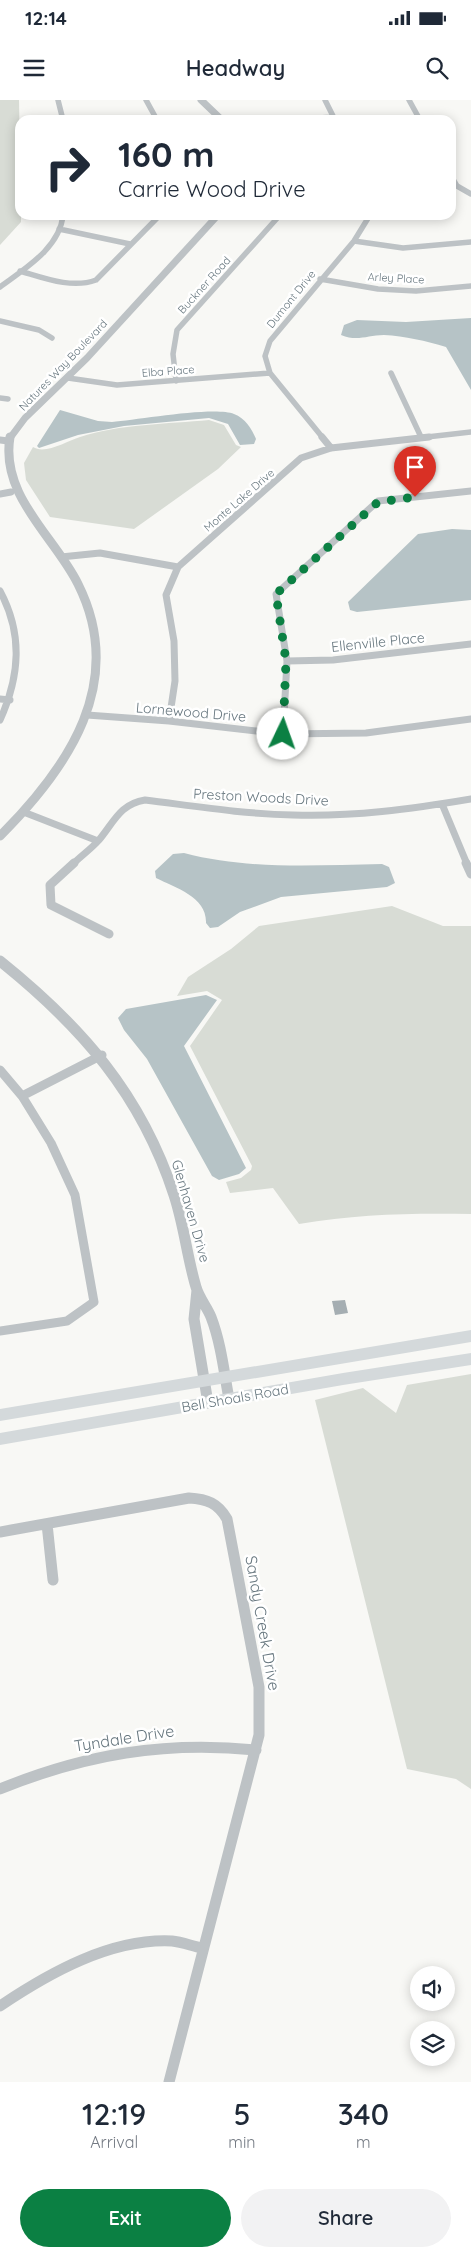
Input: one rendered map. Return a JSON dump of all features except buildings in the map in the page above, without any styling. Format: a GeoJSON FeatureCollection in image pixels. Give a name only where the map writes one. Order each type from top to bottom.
{"type":"FeatureCollection","features":[{"type":"Feature","properties":{"kind":"main road","name":"Bell Shoals Road"},"geometry":{"type":"LineString","coordinates":[[0,1415],[471,1336]]}},
{"type":"Feature","properties":{"kind":"main road","name":"Bell Shoals Road"},"geometry":{"type":"LineString","coordinates":[[0,1439],[343,1379],[471,1359]]}},
{"type":"Feature","properties":{"kind":"street"},"geometry":{"type":"LineString","coordinates":[[58,100],[62,115]]}},
{"type":"Feature","properties":{"kind":"street"},"geometry":{"type":"LineString","coordinates":[[146,100],[154,115]]}},
{"type":"Feature","properties":{"kind":"street"},"geometry":{"type":"LineString","coordinates":[[201,100],[217,115]]}},
{"type":"Feature","properties":{"kind":"street"},"geometry":{"type":"LineString","coordinates":[[325,100],[333,115]]}},
{"type":"Feature","properties":{"kind":"street"},"geometry":{"type":"LineString","coordinates":[[408,100],[417,115]]}},
{"type":"Feature","properties":{"kind":"street"},"geometry":{"type":"LineString","coordinates":[[456,186],[471,194]]}},
{"type":"Feature","properties":{"kind":"street"},"geometry":{"type":"LineString","coordinates":[[0,287],[41,256],[60,229],[62,220]]}},
{"type":"Feature","properties":{"kind":"street"},"geometry":{"type":"LineString","coordinates":[[20,271],[88,284],[96,280],[155,220]]}},
{"type":"Feature","properties":{"kind":"street","name":"Natures Way Boulevard"},"geometry":{"type":"LineString","coordinates":[[0,836],[26,813],[59,772],[77,742],[87,716],[95,685],[98,651],[91,615],[82,592],[61,558],[11,492],[3,471],[4,444],[15,430],[68,378],[213,220]]}},
{"type":"Feature","properties":{"kind":"street","name":"Buckner Road"},"geometry":{"type":"LineString","coordinates":[[176,381],[173,354],[177,330],[276,220]]}},
{"type":"Feature","properties":{"kind":"street","name":"Dumont Drive"},"geometry":{"type":"LineString","coordinates":[[270,373],[265,356],[270,341],[320,279],[354,241],[367,220]]}},
{"type":"Feature","properties":{"kind":"street"},"geometry":{"type":"LineString","coordinates":[[60,229],[130,244]]}},
{"type":"Feature","properties":{"kind":"street"},"geometry":{"type":"LineString","coordinates":[[354,241],[403,248],[471,242]]}},
{"type":"Feature","properties":{"kind":"street","name":"Arley Place"},"geometry":{"type":"LineString","coordinates":[[320,279],[378,290],[416,291],[471,286]]}},
{"type":"Feature","properties":{"kind":"street"},"geometry":{"type":"LineString","coordinates":[[0,321],[39,330],[52,338]]}},
{"type":"Feature","properties":{"kind":"street"},"geometry":{"type":"LineString","coordinates":[[270,373],[331,448]]}},
{"type":"Feature","properties":{"kind":"street","name":"Elba Place"},"geometry":{"type":"LineString","coordinates":[[68,378],[117,385],[270,373]]}},
{"type":"Feature","properties":{"kind":"street"},"geometry":{"type":"LineString","coordinates":[[391,373],[421,437]]}},
{"type":"Feature","properties":{"kind":"street"},"geometry":{"type":"LineString","coordinates":[[0,398],[8,399]]}},
{"type":"Feature","properties":{"kind":"street","name":"Monte Lake Drive"},"geometry":{"type":"LineString","coordinates":[[169,721],[174,671],[174,641],[166,595],[178,567],[301,458],[331,448],[471,432]]}},
{"type":"Feature","properties":{"kind":"street"},"geometry":{"type":"LineString","coordinates":[[283,734],[286,661],[276,594],[378,502],[471,491]]}},
{"type":"Feature","properties":{"kind":"street"},"geometry":{"type":"LineString","coordinates":[[0,494],[11,492]]}},
{"type":"Feature","properties":{"kind":"street"},"geometry":{"type":"LineString","coordinates":[[61,558],[100,553],[178,567]]}},
{"type":"Feature","properties":{"kind":"street"},"geometry":{"type":"LineString","coordinates":[[0,592],[9,606],[19,655],[10,700],[0,720]]}},
{"type":"Feature","properties":{"kind":"street","name":"Ellenville Place"},"geometry":{"type":"LineString","coordinates":[[286,661],[333,660],[471,644]]}},
{"type":"Feature","properties":{"kind":"street"},"geometry":{"type":"LineString","coordinates":[[0,699],[10,700]]}},
{"type":"Feature","properties":{"kind":"street","name":"Lornewood Drive"},"geometry":{"type":"LineString","coordinates":[[87,716],[169,721],[283,734],[366,733],[471,719]]}},
{"type":"Feature","properties":{"kind":"street","name":"Preston Woods Drive"},"geometry":{"type":"LineString","coordinates":[[108,934],[50,905],[50,885],[98,841],[123,809],[132,802],[145,800],[225,810],[314,815],[471,800]]}},
{"type":"Feature","properties":{"kind":"street"},"geometry":{"type":"LineString","coordinates":[[442,804],[471,874]]}},
{"type":"Feature","properties":{"kind":"street"},"geometry":{"type":"LineString","coordinates":[[26,813],[98,841]]}},
{"type":"Feature","properties":{"kind":"street","name":"Glenhaven Drive"},"geometry":{"type":"LineString","coordinates":[[0,961],[48,998],[102,1056],[141,1115],[164,1167],[180,1219],[197,1290],[211,1317],[230,1399]]}},
{"type":"Feature","properties":{"kind":"street"},"geometry":{"type":"LineString","coordinates":[[22,1096],[102,1056]]}},
{"type":"Feature","properties":{"kind":"street"},"geometry":{"type":"LineString","coordinates":[[0,1070],[22,1096],[51,1143],[75,1194],[94,1302],[68,1321],[0,1331]]}},
{"type":"Feature","properties":{"kind":"street","name":"Glenhaven Drive"},"geometry":{"type":"LineString","coordinates":[[197,1290],[194,1319],[208,1403]]}},
{"type":"Feature","properties":{"kind":"street","name":"Sandy Creek Drive"},"geometry":{"type":"LineString","coordinates":[[0,1532],[189,1498],[202,1498],[214,1502],[222,1509],[227,1518],[259,1687],[260,1718],[256,1750],[202,1948],[169,2082]]}},
{"type":"Feature","properties":{"kind":"street"},"geometry":{"type":"LineString","coordinates":[[47,1524],[53,1580]]}},
{"type":"Feature","properties":{"kind":"street","name":"Tyndale Drive"},"geometry":{"type":"LineString","coordinates":[[0,1789],[69,1763],[127,1752],[196,1745],[256,1750]]}},
{"type":"Feature","properties":{"kind":"street"},"geometry":{"type":"LineString","coordinates":[[0,2006],[61,1970],[116,1950],[155,1942],[174,1941],[202,1948]]}},
{"type":"Feature","properties":{"kind":"shaded area"},"geometry":{"type":"Polygon","coordinates":[[[0,100],[19,100],[19,115],[15,115],[15,220],[21,220],[21,222],[0,245],[0,100]]]}},
{"type":"Feature","properties":{"kind":"shaded area"},"geometry":{"type":"Polygon","coordinates":[[[471,318],[471,390],[446,347],[400,336],[378,335],[352,338],[341,335],[344,325],[357,320],[406,322],[471,318]]]}},
{"type":"Feature","properties":{"kind":"shaded area"},"geometry":{"type":"Polygon","coordinates":[[[60,410],[98,421],[112,422],[193,412],[224,412],[242,418],[256,439],[254,444],[240,445],[228,424],[209,418],[124,426],[78,435],[39,448],[37,446],[60,410]]]}},
{"type":"Feature","properties":{"kind":"shaded area"},"geometry":{"type":"Polygon","coordinates":[[[209,420],[224,425],[236,445],[241,447],[218,469],[134,529],[50,517],[26,480],[24,463],[33,447],[38,449],[50,448],[80,437],[111,429],[209,420]]]}},
{"type":"Feature","properties":{"kind":"shaded area"},"geometry":{"type":"Polygon","coordinates":[[[452,529],[471,530],[471,600],[357,612],[350,610],[348,602],[418,534],[452,529]]]}},
{"type":"Feature","properties":{"kind":"shaded area"},"geometry":{"type":"Polygon","coordinates":[[[184,853],[233,862],[257,864],[382,864],[389,867],[395,883],[387,887],[281,897],[240,912],[218,927],[210,928],[206,923],[205,914],[201,906],[196,900],[189,894],[156,878],[155,871],[173,854],[184,853]]]}},
{"type":"Feature","properties":{"kind":"shaded area"},"geometry":{"type":"Polygon","coordinates":[[[392,906],[443,926],[471,926],[471,1214],[385,1215],[299,1224],[273,1188],[230,1193],[226,1182],[241,1178],[251,1170],[252,1166],[190,1046],[222,1000],[207,991],[177,996],[188,977],[231,949],[259,926],[392,906]]]}},
{"type":"Feature","properties":{"kind":"shaded area"},"geometry":{"type":"Polygon","coordinates":[[[206,995],[217,1000],[184,1046],[246,1168],[239,1174],[219,1180],[212,1176],[147,1059],[124,1030],[118,1018],[126,1009],[206,995]]]}},
{"type":"Feature","properties":{"kind":"shaded area"},"geometry":{"type":"Polygon","coordinates":[[[471,1374],[471,1789],[456,1779],[407,1769],[315,1400],[363,1388],[396,1413],[407,1385],[471,1374]]]}},
{"type":"Feature","properties":{"kind":"route"},"geometry":{"type":"LineString","coordinates":[[283,734],[286,661],[276,594],[378,502],[415,497]]}}]}
